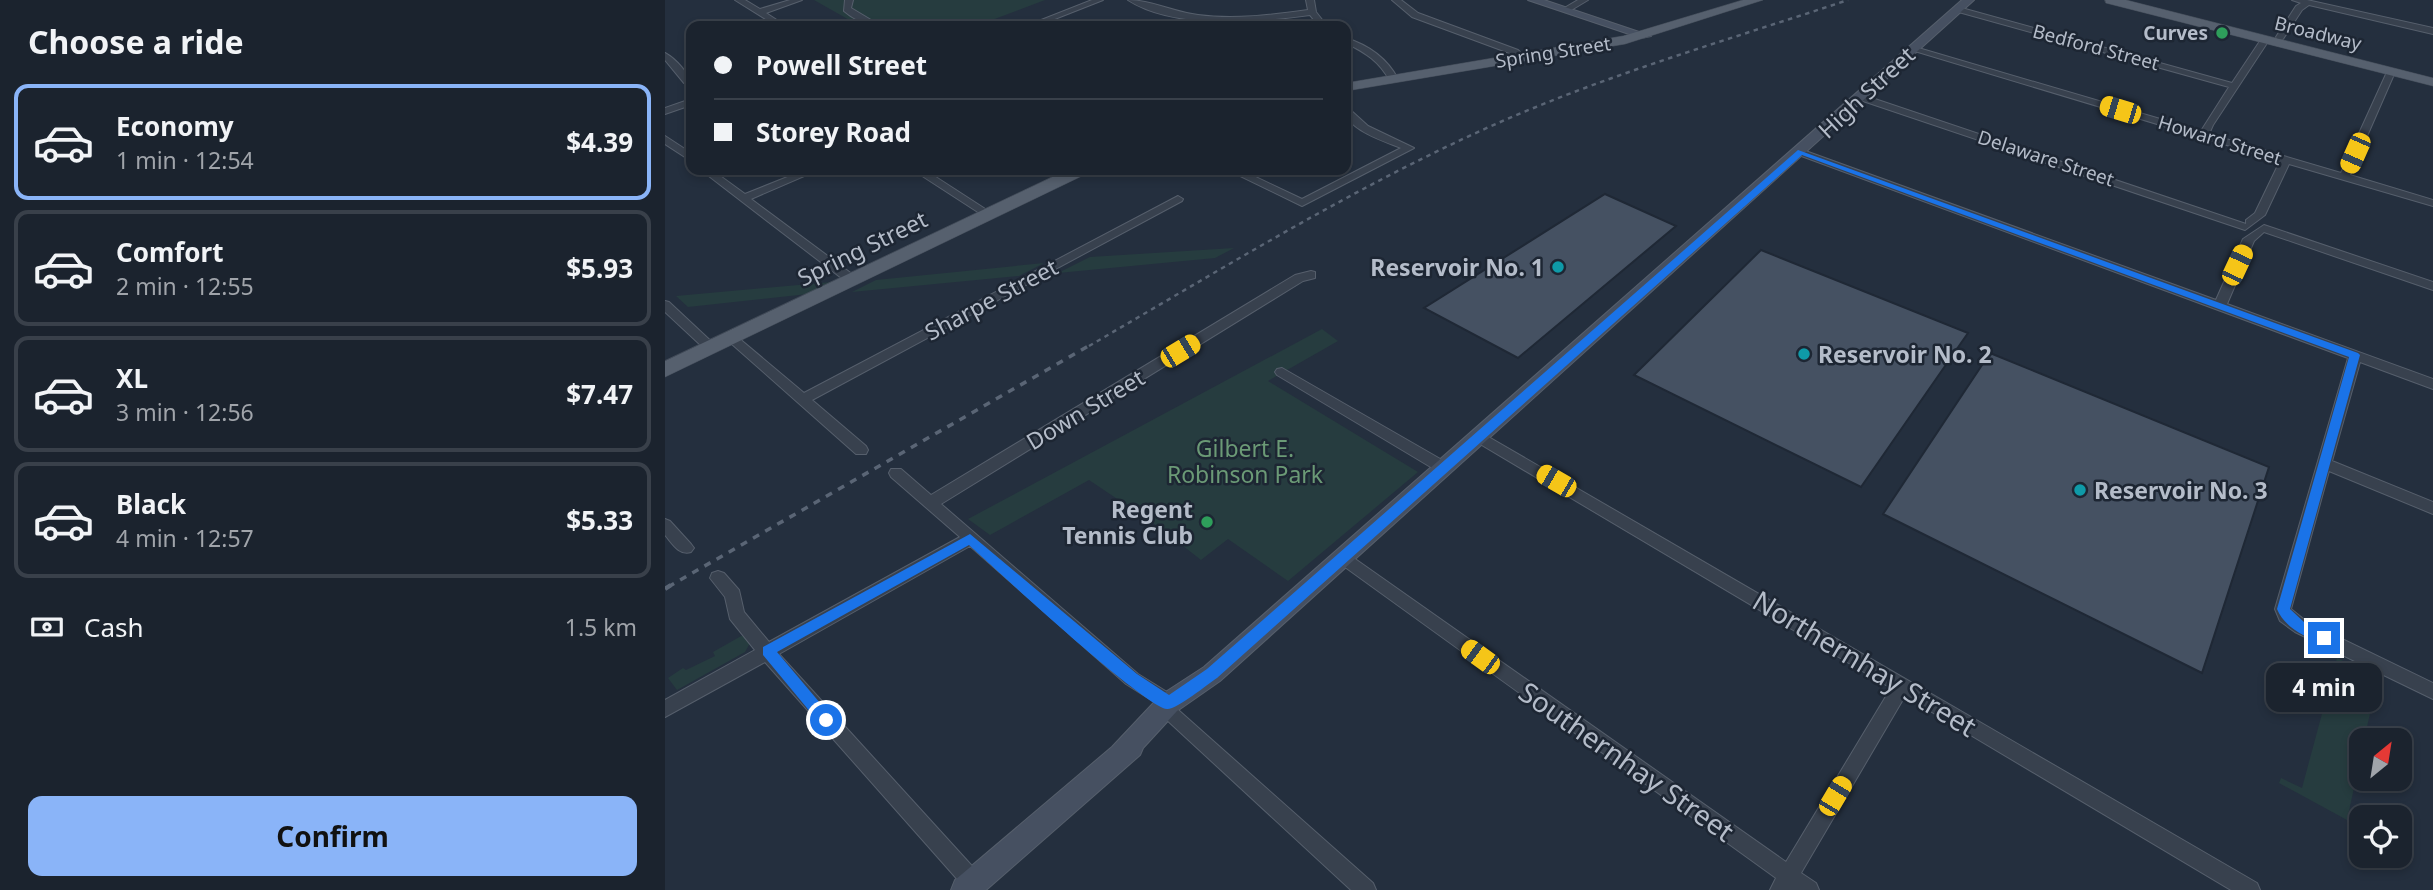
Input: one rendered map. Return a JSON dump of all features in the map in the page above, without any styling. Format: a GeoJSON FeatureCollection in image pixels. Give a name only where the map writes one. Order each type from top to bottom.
{"type":"FeatureCollection","features":[{"type":"Feature","properties":{"kind":"main road"},"geometry":{"type":"LineString","coordinates":[[1533,0],[1640,37]]}},
{"type":"Feature","properties":{"kind":"main road","name":"High Street"},"geometry":{"type":"LineString","coordinates":[[970,888],[1167,710],[1212,674],[1800,152],[1916,45],[1941,18],[1956,5],[1969,0]]}},
{"type":"Feature","properties":{"kind":"main road","name":"Broadway"},"geometry":{"type":"LineString","coordinates":[[2112,0],[2433,75]]}},
{"type":"Feature","properties":{"kind":"main road","name":"Broadway"},"geometry":{"type":"LineString","coordinates":[[2133,0],[2433,82]]}},
{"type":"Feature","properties":{"kind":"main road","name":"Spring Street"},"geometry":{"type":"LineString","coordinates":[[1351,86],[1640,37],[1750,1]]}},
{"type":"Feature","properties":{"kind":"main road","name":"Spring Street"},"geometry":{"type":"LineString","coordinates":[[665,370],[1070,175]]}},
{"type":"Feature","properties":{"kind":"street"},"geometry":{"type":"LineString","coordinates":[[739,0],[774,21]]}},
{"type":"Feature","properties":{"kind":"street"},"geometry":{"type":"LineString","coordinates":[[760,12],[798,0]]}},
{"type":"Feature","properties":{"kind":"street"},"geometry":{"type":"LineString","coordinates":[[849,0],[847,9],[859,20],[864,21]]}},
{"type":"Feature","properties":{"kind":"street"},"geometry":{"type":"LineString","coordinates":[[1043,21],[1100,0]]}},
{"type":"Feature","properties":{"kind":"street"},"geometry":{"type":"LineString","coordinates":[[1132,0],[1180,16],[1208,21]]}},
{"type":"Feature","properties":{"kind":"street"},"geometry":{"type":"LineString","coordinates":[[1310,0],[1312,12],[1319,21]]}},
{"type":"Feature","properties":{"kind":"street"},"geometry":{"type":"LineString","coordinates":[[1396,0],[1415,15],[1515,52],[1522,58]]}},
{"type":"Feature","properties":{"kind":"street"},"geometry":{"type":"LineString","coordinates":[[1565,10],[1584,0]]}},
{"type":"Feature","properties":{"kind":"street"},"geometry":{"type":"LineString","coordinates":[[2203,131],[2234,86],[2306,2],[2433,32]]}},
{"type":"Feature","properties":{"kind":"street","name":"Bedford Street"},"geometry":{"type":"LineString","coordinates":[[1956,5],[2234,86]]}},
{"type":"Feature","properties":{"kind":"street"},"geometry":{"type":"LineString","coordinates":[[1246,21],[1312,12]]}},
{"type":"Feature","properties":{"kind":"street"},"geometry":{"type":"LineString","coordinates":[[1351,43],[1378,57],[1386,64],[1393,79]]}},
{"type":"Feature","properties":{"kind":"street","name":"Howard Street"},"geometry":{"type":"LineString","coordinates":[[1916,45],[1940,57],[2203,131],[2285,160],[2433,204]]}},
{"type":"Feature","properties":{"kind":"street"},"geometry":{"type":"LineString","coordinates":[[665,56],[673,61],[686,80]]}},
{"type":"Feature","properties":{"kind":"street"},"geometry":{"type":"LineString","coordinates":[[2344,178],[2392,72]]}},
{"type":"Feature","properties":{"kind":"street","name":"Delaware Street"},"geometry":{"type":"LineString","coordinates":[[1860,97],[2433,286]]}},
{"type":"Feature","properties":{"kind":"street"},"geometry":{"type":"LineString","coordinates":[[665,111],[686,104]]}},
{"type":"Feature","properties":{"kind":"street"},"geometry":{"type":"LineString","coordinates":[[1243,175],[1302,204],[1409,148],[1362,127],[1351,119]]}},
{"type":"Feature","properties":{"kind":"street"},"geometry":{"type":"LineString","coordinates":[[665,139],[686,154]]}},
{"type":"Feature","properties":{"kind":"street"},"geometry":{"type":"LineString","coordinates":[[1800,152],[2433,384]]}},
{"type":"Feature","properties":{"kind":"street"},"geometry":{"type":"LineString","coordinates":[[2220,306],[2285,160]]}},
{"type":"Feature","properties":{"kind":"street"},"geometry":{"type":"LineString","coordinates":[[713,175],[852,280]]}},
{"type":"Feature","properties":{"kind":"street"},"geometry":{"type":"LineString","coordinates":[[744,198],[801,175]]}},
{"type":"Feature","properties":{"kind":"street"},"geometry":{"type":"LineString","coordinates":[[926,175],[988,215]]}},
{"type":"Feature","properties":{"kind":"street","name":"Sharpe Street"},"geometry":{"type":"LineString","coordinates":[[804,399],[1178,199]]}},
{"type":"Feature","properties":{"kind":"street","name":"Down Street"},"geometry":{"type":"LineString","coordinates":[[932,502],[1299,278],[1311,275]]}},
{"type":"Feature","properties":{"kind":"street"},"geometry":{"type":"LineString","coordinates":[[665,305],[711,348]]}},
{"type":"Feature","properties":{"kind":"street"},"geometry":{"type":"LineString","coordinates":[[730,338],[861,450]]}},
{"type":"Feature","properties":{"kind":"street"},"geometry":{"type":"LineString","coordinates":[[2355,355],[2283,609],[2286,616],[2301,627],[2433,691]]}},
{"type":"Feature","properties":{"kind":"street"},"geometry":{"type":"LineString","coordinates":[[1282,372],[1444,468]]}},
{"type":"Feature","properties":{"kind":"street","name":"Northernhay Street"},"geometry":{"type":"LineString","coordinates":[[1480,437],[2250,890]]}},
{"type":"Feature","properties":{"kind":"street"},"geometry":{"type":"LineString","coordinates":[[2326,464],[2433,508]]}},
{"type":"Feature","properties":{"kind":"street"},"geometry":{"type":"LineString","coordinates":[[896,472],[1367,890]]}},
{"type":"Feature","properties":{"kind":"street"},"geometry":{"type":"LineString","coordinates":[[665,525],[686,548]]}},
{"type":"Feature","properties":{"kind":"street"},"geometry":{"type":"LineString","coordinates":[[665,709],[970,539]]}},
{"type":"Feature","properties":{"kind":"street","name":"Southernhay Street"},"geometry":{"type":"LineString","coordinates":[[1343,558],[1784,883],[1809,890]]}},
{"type":"Feature","properties":{"kind":"street"},"geometry":{"type":"LineString","coordinates":[[718,578],[733,595],[736,614],[790,680],[965,873],[970,888]]}},
{"type":"Feature","properties":{"kind":"street"},"geometry":{"type":"LineString","coordinates":[[1784,883],[1901,687]]}},
{"type":"Feature","properties":{"kind":"green space"},"geometry":{"type":"Polygon","coordinates":[[[814,0],[1045,0],[989,21],[851,21],[814,0]]]}},
{"type":"Feature","properties":{"kind":"green space"},"geometry":{"type":"Polygon","coordinates":[[[1234,248],[1215,258],[1058,273],[1090,257],[1234,248]]]}},
{"type":"Feature","properties":{"kind":"green space"},"geometry":{"type":"Polygon","coordinates":[[[1044,263],[1019,276],[852,292],[876,280],[1044,263]]]}},
{"type":"Feature","properties":{"kind":"green space"},"geometry":{"type":"Polygon","coordinates":[[[832,282],[808,294],[688,307],[676,296],[832,282]]]}},
{"type":"Feature","properties":{"kind":"green space","name":"Gilbert E. Robinson Park"},"geometry":{"type":"Polygon","coordinates":[[[1322,329],[1338,341],[1268,381],[1418,472],[1288,581],[1228,539],[1201,560],[1159,527],[1089,480],[990,535],[968,519],[1322,329]]]}},
{"type":"Feature","properties":{"kind":"green space"},"geometry":{"type":"Polygon","coordinates":[[[743,635],[750,643],[745,652],[677,690],[668,678],[683,668],[686,670],[715,656],[713,652],[743,635]]]}},
{"type":"Feature","properties":{"kind":"green space"},"geometry":{"type":"Polygon","coordinates":[[[2337,658],[2378,678],[2367,728],[2349,728],[2349,791],[2353,791],[2347,820],[2279,783],[2281,778],[2302,788],[2337,658]]]}},
{"type":"Feature","properties":{"kind":"building","name":"Reservoir No. 1"},"geometry":{"type":"Polygon","coordinates":[[[1605,194],[1676,226],[1518,358],[1424,308],[1605,194]]]}},
{"type":"Feature","properties":{"kind":"building","name":"Reservoir No. 2"},"geometry":{"type":"Polygon","coordinates":[[[1761,250],[1968,333],[1861,487],[1634,375],[1761,250]]]}},
{"type":"Feature","properties":{"kind":"building","name":"Reservoir No. 3"},"geometry":{"type":"Polygon","coordinates":[[[1990,353],[2269,467],[2202,673],[1883,514],[1990,353]]]}},
{"type":"Feature","properties":{"kind":"railway"},"geometry":{"type":"LineString","coordinates":[[1089,346],[1336,204],[1489,127],[1622,75],[1848,0]]}},
{"type":"Feature","properties":{"kind":"railway"},"geometry":{"type":"LineString","coordinates":[[668,587],[1092,344]]}},
{"type":"Feature","properties":{"kind":"place","name":"Curves"},"geometry":{"type":"Point","coordinates":[2222,33]}},
{"type":"Feature","properties":{"kind":"place","name":"Reservoir No. 1"},"geometry":{"type":"Point","coordinates":[1558,267]}},
{"type":"Feature","properties":{"kind":"place","name":"Reservoir No. 2"},"geometry":{"type":"Point","coordinates":[1804,354]}},
{"type":"Feature","properties":{"kind":"place","name":"Reservoir No. 3"},"geometry":{"type":"Point","coordinates":[2080,490]}},
{"type":"Feature","properties":{"kind":"place","name":"Regent Tennis Club"},"geometry":{"type":"Point","coordinates":[1207,522]}},
{"type":"Feature","properties":{"kind":"route"},"geometry":{"type":"LineString","coordinates":[[826,720],[768,651],[970,539],[1132,679],[1169,703],[1180,693],[1212,674],[1800,152],[2355,355],[2283,609],[2286,616],[2301,627],[2324,638]]}}]}
